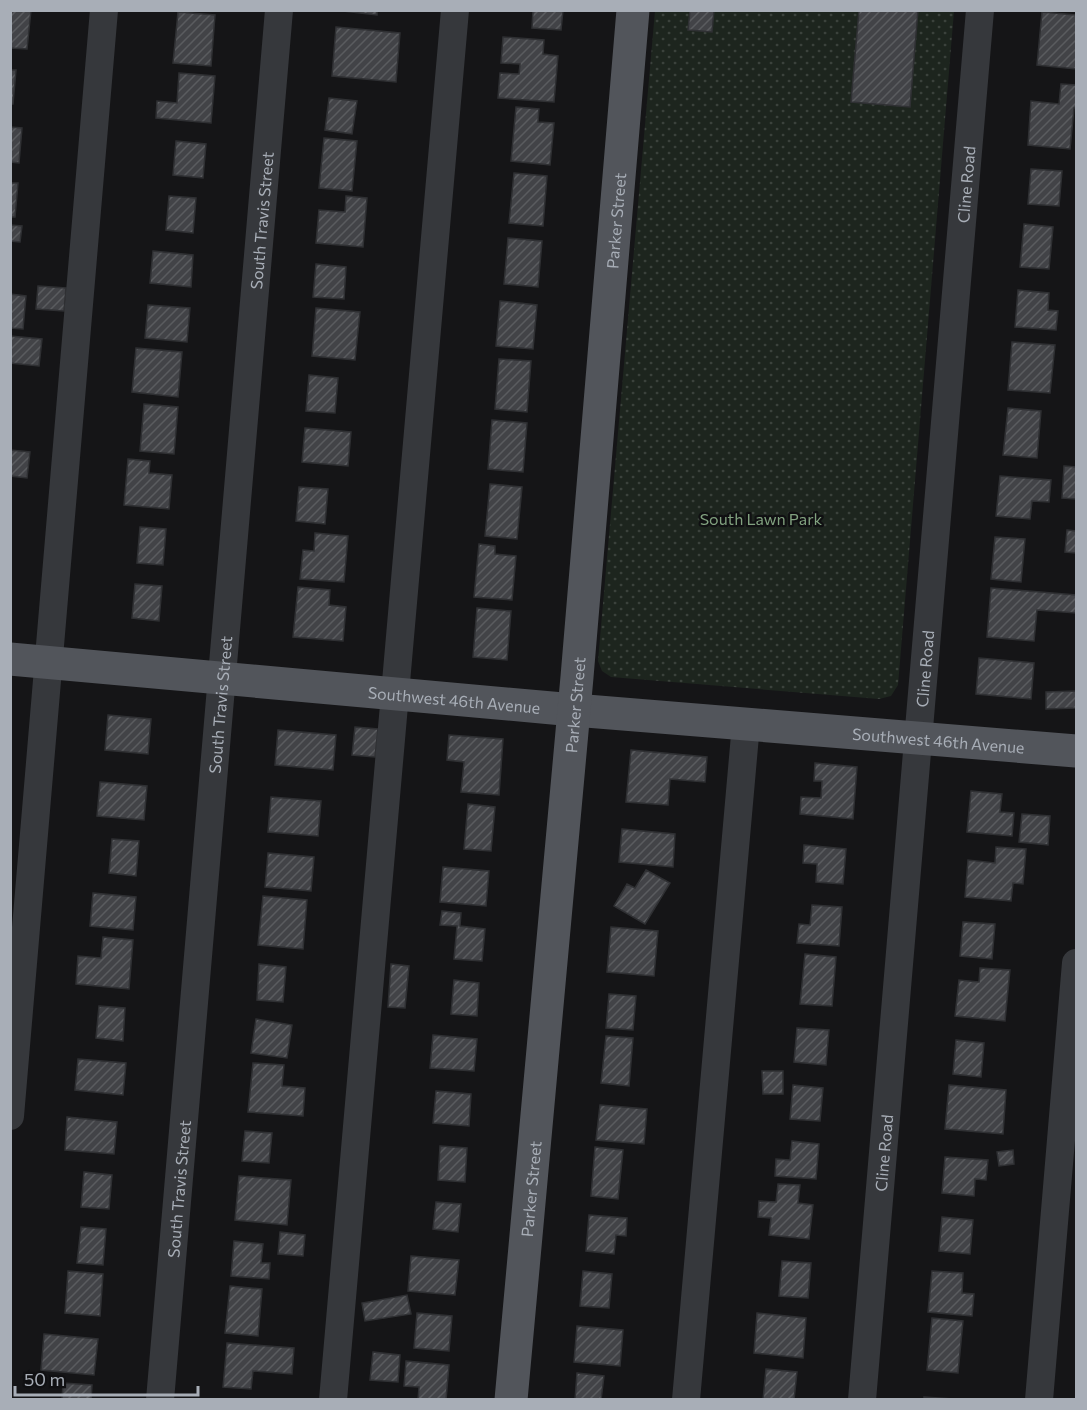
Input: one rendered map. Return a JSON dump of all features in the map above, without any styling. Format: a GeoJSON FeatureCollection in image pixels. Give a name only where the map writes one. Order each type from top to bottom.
{"type":"FeatureCollection","features":[{"type":"Feature","properties":{"kind":"main road","name":"Parker Street"},"geometry":{"type":"LineString","coordinates":[[512,1400],[574,710],[633,10]]}},
{"type":"Feature","properties":{"kind":"main road","name":"Southwest 46th Avenue"},"geometry":{"type":"LineString","coordinates":[[10,659],[574,710],[1077,751]]}},
{"type":"Feature","properties":{"kind":"street"},"geometry":{"type":"LineString","coordinates":[[10,1116],[104,10]]}},
{"type":"Feature","properties":{"kind":"street","name":"South Travis Street"},"geometry":{"type":"LineString","coordinates":[[160,1400],[279,10]]}},
{"type":"Feature","properties":{"kind":"street"},"geometry":{"type":"LineString","coordinates":[[333,1400],[397,693],[455,10]]}},
{"type":"Feature","properties":{"kind":"street","name":"Cline Road"},"geometry":{"type":"LineString","coordinates":[[862,1400],[980,10]]}},
{"type":"Feature","properties":{"kind":"street"},"geometry":{"type":"LineString","coordinates":[[686,1400],[746,724]]}},
{"type":"Feature","properties":{"kind":"street"},"geometry":{"type":"LineString","coordinates":[[1039,1400],[1077,963]]}},
{"type":"Feature","properties":{"kind":"green space","name":"South Lawn Park"},"geometry":{"type":"Polygon","coordinates":[[[655,11],[954,11],[898,685],[891,696],[879,699],[611,677],[602,671],[598,661],[655,11]]]}},
{"type":"Feature","properties":{"kind":"building"},"geometry":{"type":"Polygon","coordinates":[[[10,10],[31,10],[27,49],[10,48],[10,10]]]}},
{"type":"Feature","properties":{"kind":"building"},"geometry":{"type":"Polygon","coordinates":[[[334,10],[377,10],[377,15],[334,10]]]}},
{"type":"Feature","properties":{"kind":"building"},"geometry":{"type":"Polygon","coordinates":[[[533,10],[563,10],[561,30],[532,28],[533,10]]]}},
{"type":"Feature","properties":{"kind":"building"},"geometry":{"type":"Polygon","coordinates":[[[690,10],[714,10],[712,32],[688,30],[690,10]]]}},
{"type":"Feature","properties":{"kind":"building"},"geometry":{"type":"Polygon","coordinates":[[[859,10],[918,10],[910,107],[851,102],[859,10]]]}},
{"type":"Feature","properties":{"kind":"building"},"geometry":{"type":"Polygon","coordinates":[[[178,12],[215,15],[211,66],[173,63],[178,12]]]}},
{"type":"Feature","properties":{"kind":"building"},"geometry":{"type":"Polygon","coordinates":[[[1042,12],[1076,15],[1076,69],[1037,65],[1042,12]]]}},
{"type":"Feature","properties":{"kind":"building"},"geometry":{"type":"Polygon","coordinates":[[[336,27],[400,33],[396,82],[332,76],[336,27]]]}},
{"type":"Feature","properties":{"kind":"building"},"geometry":{"type":"Polygon","coordinates":[[[503,37],[544,40],[543,54],[558,56],[554,102],[498,98],[500,73],[519,74],[520,64],[501,63],[503,37]]]}},
{"type":"Feature","properties":{"kind":"building"},"geometry":{"type":"Polygon","coordinates":[[[10,70],[16,70],[13,104],[10,104],[10,70]]]}},
{"type":"Feature","properties":{"kind":"building"},"geometry":{"type":"Polygon","coordinates":[[[179,73],[215,76],[211,123],[156,118],[157,101],[177,103],[179,73]]]}},
{"type":"Feature","properties":{"kind":"building"},"geometry":{"type":"Polygon","coordinates":[[[1061,84],[1076,85],[1076,108],[1074,108],[1070,149],[1028,145],[1031,101],[1059,104],[1061,84]]]}},
{"type":"Feature","properties":{"kind":"building"},"geometry":{"type":"Polygon","coordinates":[[[329,98],[357,101],[352,134],[325,130],[329,98]]]}},
{"type":"Feature","properties":{"kind":"building"},"geometry":{"type":"Polygon","coordinates":[[[516,107],[539,109],[538,122],[554,123],[550,165],[511,161],[516,107]]]}},
{"type":"Feature","properties":{"kind":"building"},"geometry":{"type":"Polygon","coordinates":[[[10,127],[22,128],[19,163],[10,162],[10,127]]]}},
{"type":"Feature","properties":{"kind":"building"},"geometry":{"type":"Polygon","coordinates":[[[324,138],[357,141],[352,191],[319,188],[324,138]]]}},
{"type":"Feature","properties":{"kind":"building"},"geometry":{"type":"Polygon","coordinates":[[[176,141],[206,144],[203,178],[173,175],[176,141]]]}},
{"type":"Feature","properties":{"kind":"building"},"geometry":{"type":"Polygon","coordinates":[[[1031,169],[1062,171],[1059,206],[1028,204],[1031,169]]]}},
{"type":"Feature","properties":{"kind":"building"},"geometry":{"type":"Polygon","coordinates":[[[514,173],[547,176],[543,226],[509,223],[514,173]]]}},
{"type":"Feature","properties":{"kind":"building"},"geometry":{"type":"Polygon","coordinates":[[[10,183],[18,183],[15,217],[10,217],[10,183]]]}},
{"type":"Feature","properties":{"kind":"building"},"geometry":{"type":"Polygon","coordinates":[[[169,196],[196,198],[193,233],[166,230],[169,196]]]}},
{"type":"Feature","properties":{"kind":"building"},"geometry":{"type":"Polygon","coordinates":[[[346,196],[367,198],[363,247],[316,243],[319,210],[345,212],[346,196]]]}},
{"type":"Feature","properties":{"kind":"building"},"geometry":{"type":"Polygon","coordinates":[[[1024,224],[1053,227],[1049,269],[1020,267],[1024,224]]]}},
{"type":"Feature","properties":{"kind":"building"},"geometry":{"type":"Polygon","coordinates":[[[10,225],[22,226],[20,242],[10,241],[10,225]]]}},
{"type":"Feature","properties":{"kind":"building"},"geometry":{"type":"Polygon","coordinates":[[[508,238],[542,241],[538,287],[504,284],[508,238]]]}},
{"type":"Feature","properties":{"kind":"building"},"geometry":{"type":"Polygon","coordinates":[[[153,251],[193,255],[191,287],[150,283],[153,251]]]}},
{"type":"Feature","properties":{"kind":"building"},"geometry":{"type":"Polygon","coordinates":[[[316,264],[346,267],[344,299],[313,297],[316,264]]]}},
{"type":"Feature","properties":{"kind":"building"},"geometry":{"type":"Polygon","coordinates":[[[38,286],[66,288],[64,311],[36,309],[38,286]]]}},
{"type":"Feature","properties":{"kind":"building"},"geometry":{"type":"Polygon","coordinates":[[[1018,290],[1049,293],[1048,310],[1058,311],[1056,330],[1015,327],[1018,290]]]}},
{"type":"Feature","properties":{"kind":"building"},"geometry":{"type":"Polygon","coordinates":[[[10,294],[26,296],[23,329],[10,328],[10,294]]]}},
{"type":"Feature","properties":{"kind":"building"},"geometry":{"type":"Polygon","coordinates":[[[500,301],[537,305],[533,349],[496,346],[500,301]]]}},
{"type":"Feature","properties":{"kind":"building"},"geometry":{"type":"Polygon","coordinates":[[[148,305],[190,308],[187,342],[145,338],[148,305]]]}},
{"type":"Feature","properties":{"kind":"building"},"geometry":{"type":"Polygon","coordinates":[[[316,308],[360,312],[355,360],[312,356],[316,308]]]}},
{"type":"Feature","properties":{"kind":"building"},"geometry":{"type":"Polygon","coordinates":[[[10,336],[42,339],[39,366],[10,363],[10,336]]]}},
{"type":"Feature","properties":{"kind":"building"},"geometry":{"type":"Polygon","coordinates":[[[1012,342],[1055,345],[1050,393],[1008,390],[1012,342]]]}},
{"type":"Feature","properties":{"kind":"building"},"geometry":{"type":"Polygon","coordinates":[[[136,348],[182,352],[178,397],[132,392],[136,348]]]}},
{"type":"Feature","properties":{"kind":"building"},"geometry":{"type":"Polygon","coordinates":[[[499,359],[531,361],[527,412],[495,409],[499,359]]]}},
{"type":"Feature","properties":{"kind":"building"},"geometry":{"type":"Polygon","coordinates":[[[309,375],[338,378],[335,413],[306,411],[309,375]]]}},
{"type":"Feature","properties":{"kind":"building"},"geometry":{"type":"Polygon","coordinates":[[[144,404],[178,407],[174,454],[140,451],[144,404]]]}},
{"type":"Feature","properties":{"kind":"building"},"geometry":{"type":"Polygon","coordinates":[[[1008,408],[1041,411],[1037,458],[1003,455],[1008,408]]]}},
{"type":"Feature","properties":{"kind":"building"},"geometry":{"type":"Polygon","coordinates":[[[492,420],[527,423],[523,472],[488,469],[492,420]]]}},
{"type":"Feature","properties":{"kind":"building"},"geometry":{"type":"Polygon","coordinates":[[[305,428],[351,432],[348,466],[302,462],[305,428]]]}},
{"type":"Feature","properties":{"kind":"building"},"geometry":{"type":"Polygon","coordinates":[[[10,450],[30,452],[27,478],[10,476],[10,450]]]}},
{"type":"Feature","properties":{"kind":"building"},"geometry":{"type":"Polygon","coordinates":[[[128,459],[150,461],[149,473],[172,475],[169,509],[124,505],[128,459]]]}},
{"type":"Feature","properties":{"kind":"building"},"geometry":{"type":"Polygon","coordinates":[[[1064,466],[1076,467],[1076,499],[1062,498],[1064,466]]]}},
{"type":"Feature","properties":{"kind":"building"},"geometry":{"type":"Polygon","coordinates":[[[1000,476],[1051,480],[1049,502],[1032,501],[1030,519],[996,516],[1000,476]]]}},
{"type":"Feature","properties":{"kind":"building"},"geometry":{"type":"Polygon","coordinates":[[[490,484],[522,487],[517,539],[485,536],[490,484]]]}},
{"type":"Feature","properties":{"kind":"building"},"geometry":{"type":"Polygon","coordinates":[[[299,487],[328,489],[325,524],[296,521],[299,487]]]}},
{"type":"Feature","properties":{"kind":"building"},"geometry":{"type":"Polygon","coordinates":[[[140,527],[166,529],[163,565],[137,563],[140,527]]]}},
{"type":"Feature","properties":{"kind":"building"},"geometry":{"type":"Polygon","coordinates":[[[1067,530],[1076,531],[1076,553],[1065,552],[1067,530]]]}},
{"type":"Feature","properties":{"kind":"building"},"geometry":{"type":"Polygon","coordinates":[[[315,533],[348,536],[344,582],[300,579],[303,550],[314,551],[315,533]]]}},
{"type":"Feature","properties":{"kind":"building"},"geometry":{"type":"Polygon","coordinates":[[[995,537],[1025,539],[1021,582],[991,579],[995,537]]]}},
{"type":"Feature","properties":{"kind":"building"},"geometry":{"type":"Polygon","coordinates":[[[479,544],[495,546],[495,554],[516,556],[512,600],[474,597],[479,544]]]}},
{"type":"Feature","properties":{"kind":"building"},"geometry":{"type":"Polygon","coordinates":[[[135,584],[162,586],[159,621],[132,618],[135,584]]]}},
{"type":"Feature","properties":{"kind":"building"},"geometry":{"type":"Polygon","coordinates":[[[298,587],[330,590],[329,605],[346,607],[343,641],[293,637],[298,587]]]}},
{"type":"Feature","properties":{"kind":"building"},"geometry":{"type":"Polygon","coordinates":[[[991,588],[1076,595],[1076,613],[1037,610],[1034,641],[987,637],[991,588]]]}},
{"type":"Feature","properties":{"kind":"building"},"geometry":{"type":"Polygon","coordinates":[[[477,608],[511,611],[507,660],[473,657],[477,608]]]}},
{"type":"Feature","properties":{"kind":"building"},"geometry":{"type":"Polygon","coordinates":[[[979,658],[1034,663],[1031,699],[976,694],[979,658]]]}},
{"type":"Feature","properties":{"kind":"building"},"geometry":{"type":"Polygon","coordinates":[[[1076,691],[1076,708],[1046,709],[1046,692],[1076,691]]]}},
{"type":"Feature","properties":{"kind":"building"},"geometry":{"type":"Polygon","coordinates":[[[108,715],[151,719],[148,754],[105,750],[108,715]]]}},
{"type":"Feature","properties":{"kind":"building"},"geometry":{"type":"Polygon","coordinates":[[[355,727],[378,729],[375,757],[352,755],[355,727]]]}},
{"type":"Feature","properties":{"kind":"building"},"geometry":{"type":"Polygon","coordinates":[[[278,730],[336,735],[333,770],[275,765],[278,730]]]}},
{"type":"Feature","properties":{"kind":"building"},"geometry":{"type":"Polygon","coordinates":[[[449,735],[503,739],[499,795],[461,792],[464,762],[447,760],[449,735]]]}},
{"type":"Feature","properties":{"kind":"building"},"geometry":{"type":"Polygon","coordinates":[[[631,750],[707,757],[705,782],[670,779],[668,805],[626,802],[631,750]]]}},
{"type":"Feature","properties":{"kind":"building"},"geometry":{"type":"Polygon","coordinates":[[[815,763],[857,767],[853,819],[800,814],[801,797],[821,798],[822,781],[814,781],[815,763]]]}},
{"type":"Feature","properties":{"kind":"building"},"geometry":{"type":"Polygon","coordinates":[[[100,782],[147,786],[144,820],[97,816],[100,782]]]}},
{"type":"Feature","properties":{"kind":"building"},"geometry":{"type":"Polygon","coordinates":[[[971,791],[1002,794],[1000,812],[1014,813],[1012,836],[967,832],[971,791]]]}},
{"type":"Feature","properties":{"kind":"building"},"geometry":{"type":"Polygon","coordinates":[[[271,797],[321,801],[318,836],[268,832],[271,797]]]}},
{"type":"Feature","properties":{"kind":"building"},"geometry":{"type":"Polygon","coordinates":[[[468,804],[495,807],[491,851],[464,849],[468,804]]]}},
{"type":"Feature","properties":{"kind":"building"},"geometry":{"type":"Polygon","coordinates":[[[1022,814],[1050,816],[1048,845],[1019,842],[1022,814]]]}},
{"type":"Feature","properties":{"kind":"building"},"geometry":{"type":"Polygon","coordinates":[[[622,829],[675,834],[673,867],[619,862],[622,829]]]}},
{"type":"Feature","properties":{"kind":"building"},"geometry":{"type":"Polygon","coordinates":[[[112,839],[139,841],[136,876],[109,873],[112,839]]]}},
{"type":"Feature","properties":{"kind":"building"},"geometry":{"type":"Polygon","coordinates":[[[804,845],[846,849],[843,884],[816,882],[817,864],[803,863],[804,845]]]}},
{"type":"Feature","properties":{"kind":"building"},"geometry":{"type":"Polygon","coordinates":[[[996,847],[1026,849],[1023,884],[1013,883],[1011,901],[965,897],[968,860],[995,863],[996,847]]]}},
{"type":"Feature","properties":{"kind":"building"},"geometry":{"type":"Polygon","coordinates":[[[268,853],[314,857],[311,891],[265,887],[268,853]]]}},
{"type":"Feature","properties":{"kind":"building"},"geometry":{"type":"Polygon","coordinates":[[[443,867],[489,871],[486,906],[440,902],[443,867]]]}},
{"type":"Feature","properties":{"kind":"building"},"geometry":{"type":"Polygon","coordinates":[[[646,870],[670,883],[645,924],[614,906],[627,884],[635,888],[646,870]]]}},
{"type":"Feature","properties":{"kind":"building"},"geometry":{"type":"Polygon","coordinates":[[[93,893],[136,897],[133,930],[90,926],[93,893]]]}},
{"type":"Feature","properties":{"kind":"building"},"geometry":{"type":"Polygon","coordinates":[[[263,896],[307,900],[303,949],[258,945],[263,896]]]}},
{"type":"Feature","properties":{"kind":"building"},"geometry":{"type":"Polygon","coordinates":[[[812,905],[842,907],[839,946],[797,943],[799,924],[810,925],[812,905]]]}},
{"type":"Feature","properties":{"kind":"building"},"geometry":{"type":"Polygon","coordinates":[[[442,911],[461,913],[460,926],[485,929],[482,961],[454,959],[457,926],[440,925],[442,911]]]}},
{"type":"Feature","properties":{"kind":"building"},"geometry":{"type":"Polygon","coordinates":[[[963,922],[995,924],[992,959],[960,956],[963,922]]]}},
{"type":"Feature","properties":{"kind":"building"},"geometry":{"type":"Polygon","coordinates":[[[611,927],[658,931],[654,976],[607,972],[611,927]]]}},
{"type":"Feature","properties":{"kind":"building"},"geometry":{"type":"Polygon","coordinates":[[[103,937],[133,940],[129,989],[76,984],[78,956],[101,958],[103,937]]]}},
{"type":"Feature","properties":{"kind":"building"},"geometry":{"type":"Polygon","coordinates":[[[805,954],[836,957],[832,1006],[800,1004],[805,954]]]}},
{"type":"Feature","properties":{"kind":"building"},"geometry":{"type":"Polygon","coordinates":[[[259,964],[286,967],[283,1002],[257,1000],[259,964]]]}},
{"type":"Feature","properties":{"kind":"building"},"geometry":{"type":"Polygon","coordinates":[[[391,964],[409,966],[405,1008],[388,1007],[391,964]]]}},
{"type":"Feature","properties":{"kind":"building"},"geometry":{"type":"Polygon","coordinates":[[[980,968],[1010,970],[1005,1021],[955,1016],[959,980],[979,982],[980,968]]]}},
{"type":"Feature","properties":{"kind":"building"},"geometry":{"type":"Polygon","coordinates":[[[454,980],[479,983],[477,1016],[451,1014],[454,980]]]}},
{"type":"Feature","properties":{"kind":"building"},"geometry":{"type":"Polygon","coordinates":[[[609,994],[636,996],[633,1030],[606,1028],[609,994]]]}},
{"type":"Feature","properties":{"kind":"building"},"geometry":{"type":"Polygon","coordinates":[[[99,1006],[125,1008],[123,1041],[96,1038],[99,1006]]]}},
{"type":"Feature","properties":{"kind":"building"},"geometry":{"type":"Polygon","coordinates":[[[256,1019],[292,1025],[287,1058],[251,1053],[256,1019]]]}},
{"type":"Feature","properties":{"kind":"building"},"geometry":{"type":"Polygon","coordinates":[[[797,1028],[829,1030],[826,1065],[794,1062],[797,1028]]]}},
{"type":"Feature","properties":{"kind":"building"},"geometry":{"type":"Polygon","coordinates":[[[433,1035],[477,1039],[474,1071],[430,1068],[433,1035]]]}},
{"type":"Feature","properties":{"kind":"building"},"geometry":{"type":"Polygon","coordinates":[[[606,1036],[633,1038],[629,1086],[601,1083],[606,1036]]]}},
{"type":"Feature","properties":{"kind":"building"},"geometry":{"type":"Polygon","coordinates":[[[956,1040],[984,1043],[981,1077],[953,1074],[956,1040]]]}},
{"type":"Feature","properties":{"kind":"building"},"geometry":{"type":"Polygon","coordinates":[[[78,1059],[126,1063],[123,1095],[75,1090],[78,1059]]]}},
{"type":"Feature","properties":{"kind":"building"},"geometry":{"type":"Polygon","coordinates":[[[253,1063],[284,1065],[282,1086],[305,1088],[303,1116],[248,1112],[253,1063]]]}},
{"type":"Feature","properties":{"kind":"building"},"geometry":{"type":"Polygon","coordinates":[[[762,1071],[783,1071],[783,1094],[763,1094],[762,1071]]]}},
{"type":"Feature","properties":{"kind":"building"},"geometry":{"type":"Polygon","coordinates":[[[793,1085],[823,1088],[820,1121],[790,1119],[793,1085]]]}},
{"type":"Feature","properties":{"kind":"building"},"geometry":{"type":"Polygon","coordinates":[[[949,1085],[1006,1090],[1003,1134],[945,1129],[949,1085]]]}},
{"type":"Feature","properties":{"kind":"building"},"geometry":{"type":"Polygon","coordinates":[[[436,1091],[471,1094],[469,1126],[433,1123],[436,1091]]]}},
{"type":"Feature","properties":{"kind":"building"},"geometry":{"type":"Polygon","coordinates":[[[600,1105],[647,1109],[644,1144],[596,1140],[600,1105]]]}},
{"type":"Feature","properties":{"kind":"building"},"geometry":{"type":"Polygon","coordinates":[[[67,1117],[117,1122],[114,1154],[65,1150],[67,1117]]]}},
{"type":"Feature","properties":{"kind":"building"},"geometry":{"type":"Polygon","coordinates":[[[245,1131],[272,1133],[269,1163],[242,1161],[245,1131]]]}},
{"type":"Feature","properties":{"kind":"building"},"geometry":{"type":"Polygon","coordinates":[[[792,1141],[819,1144],[816,1179],[775,1176],[776,1159],[790,1160],[792,1141]]]}},
{"type":"Feature","properties":{"kind":"building"},"geometry":{"type":"Polygon","coordinates":[[[440,1146],[467,1148],[465,1182],[438,1180],[440,1146]]]}},
{"type":"Feature","properties":{"kind":"building"},"geometry":{"type":"Polygon","coordinates":[[[595,1147],[623,1150],[618,1199],[591,1196],[595,1147]]]}},
{"type":"Feature","properties":{"kind":"building"},"geometry":{"type":"Polygon","coordinates":[[[1013,1150],[1014,1164],[999,1166],[997,1152],[1013,1150]]]}},
{"type":"Feature","properties":{"kind":"building"},"geometry":{"type":"Polygon","coordinates":[[[945,1157],[988,1160],[986,1180],[975,1179],[974,1196],[942,1193],[945,1157]]]}},
{"type":"Feature","properties":{"kind":"building"},"geometry":{"type":"Polygon","coordinates":[[[84,1172],[112,1175],[109,1209],[81,1207],[84,1172]]]}},
{"type":"Feature","properties":{"kind":"building"},"geometry":{"type":"Polygon","coordinates":[[[239,1176],[291,1180],[287,1225],[235,1220],[239,1176]]]}},
{"type":"Feature","properties":{"kind":"building"},"geometry":{"type":"Polygon","coordinates":[[[778,1184],[800,1185],[798,1203],[813,1205],[809,1239],[769,1235],[771,1218],[758,1217],[759,1201],[776,1202],[778,1184]]]}},
{"type":"Feature","properties":{"kind":"building"},"geometry":{"type":"Polygon","coordinates":[[[436,1202],[461,1204],[458,1232],[433,1229],[436,1202]]]}},
{"type":"Feature","properties":{"kind":"building"},"geometry":{"type":"Polygon","coordinates":[[[589,1215],[627,1218],[626,1236],[616,1235],[614,1254],[586,1251],[589,1215]]]}},
{"type":"Feature","properties":{"kind":"building"},"geometry":{"type":"Polygon","coordinates":[[[942,1217],[973,1220],[970,1254],[939,1251],[942,1217]]]}},
{"type":"Feature","properties":{"kind":"building"},"geometry":{"type":"Polygon","coordinates":[[[81,1227],[106,1229],[103,1265],[77,1263],[81,1227]]]}},
{"type":"Feature","properties":{"kind":"building"},"geometry":{"type":"Polygon","coordinates":[[[280,1232],[305,1235],[303,1256],[278,1254],[280,1232]]]}},
{"type":"Feature","properties":{"kind":"building"},"geometry":{"type":"Polygon","coordinates":[[[234,1241],[263,1244],[261,1263],[270,1263],[269,1279],[231,1276],[234,1241]]]}},
{"type":"Feature","properties":{"kind":"building"},"geometry":{"type":"Polygon","coordinates":[[[411,1256],[459,1260],[455,1295],[408,1291],[411,1256]]]}},
{"type":"Feature","properties":{"kind":"building"},"geometry":{"type":"Polygon","coordinates":[[[782,1261],[811,1263],[808,1298],[779,1296],[782,1261]]]}},
{"type":"Feature","properties":{"kind":"building"},"geometry":{"type":"Polygon","coordinates":[[[68,1271],[103,1274],[100,1316],[65,1313],[68,1271]]]}},
{"type":"Feature","properties":{"kind":"building"},"geometry":{"type":"Polygon","coordinates":[[[583,1271],[612,1274],[609,1308],[580,1306],[583,1271]]]}},
{"type":"Feature","properties":{"kind":"building"},"geometry":{"type":"Polygon","coordinates":[[[932,1271],[963,1273],[962,1293],[974,1294],[972,1316],[928,1312],[932,1271]]]}},
{"type":"Feature","properties":{"kind":"building"},"geometry":{"type":"Polygon","coordinates":[[[230,1286],[262,1289],[258,1336],[225,1333],[230,1286]]]}},
{"type":"Feature","properties":{"kind":"building"},"geometry":{"type":"Polygon","coordinates":[[[407,1295],[411,1314],[365,1321],[362,1303],[407,1295]]]}},
{"type":"Feature","properties":{"kind":"building"},"geometry":{"type":"Polygon","coordinates":[[[417,1313],[452,1316],[449,1351],[414,1348],[417,1313]]]}},
{"type":"Feature","properties":{"kind":"building"},"geometry":{"type":"Polygon","coordinates":[[[757,1313],[806,1318],[803,1358],[754,1353],[757,1313]]]}},
{"type":"Feature","properties":{"kind":"building"},"geometry":{"type":"Polygon","coordinates":[[[932,1318],[963,1321],[958,1373],[927,1370],[932,1318]]]}},
{"type":"Feature","properties":{"kind":"building"},"geometry":{"type":"Polygon","coordinates":[[[577,1326],[623,1330],[620,1366],[574,1362],[577,1326]]]}},
{"type":"Feature","properties":{"kind":"building"},"geometry":{"type":"Polygon","coordinates":[[[44,1334],[98,1339],[94,1375],[41,1370],[44,1334]]]}},
{"type":"Feature","properties":{"kind":"building"},"geometry":{"type":"Polygon","coordinates":[[[227,1343],[294,1348],[292,1374],[253,1371],[251,1389],[223,1387],[227,1343]]]}},
{"type":"Feature","properties":{"kind":"building"},"geometry":{"type":"Polygon","coordinates":[[[373,1352],[400,1355],[398,1382],[370,1380],[373,1352]]]}},
{"type":"Feature","properties":{"kind":"building"},"geometry":{"type":"Polygon","coordinates":[[[406,1361],[449,1365],[446,1400],[418,1400],[419,1387],[404,1386],[406,1361]]]}},
{"type":"Feature","properties":{"kind":"building"},"geometry":{"type":"Polygon","coordinates":[[[766,1369],[797,1372],[794,1400],[763,1400],[766,1369]]]}},
{"type":"Feature","properties":{"kind":"building"},"geometry":{"type":"Polygon","coordinates":[[[577,1373],[604,1376],[601,1400],[575,1400],[577,1373]]]}},
{"type":"Feature","properties":{"kind":"building"},"geometry":{"type":"Polygon","coordinates":[[[63,1383],[92,1385],[91,1400],[62,1400],[63,1383]]]}},
{"type":"Feature","properties":{"kind":"building"},"geometry":{"type":"Polygon","coordinates":[[[924,1397],[953,1399],[953,1400],[924,1400],[924,1397]]]}}]}
